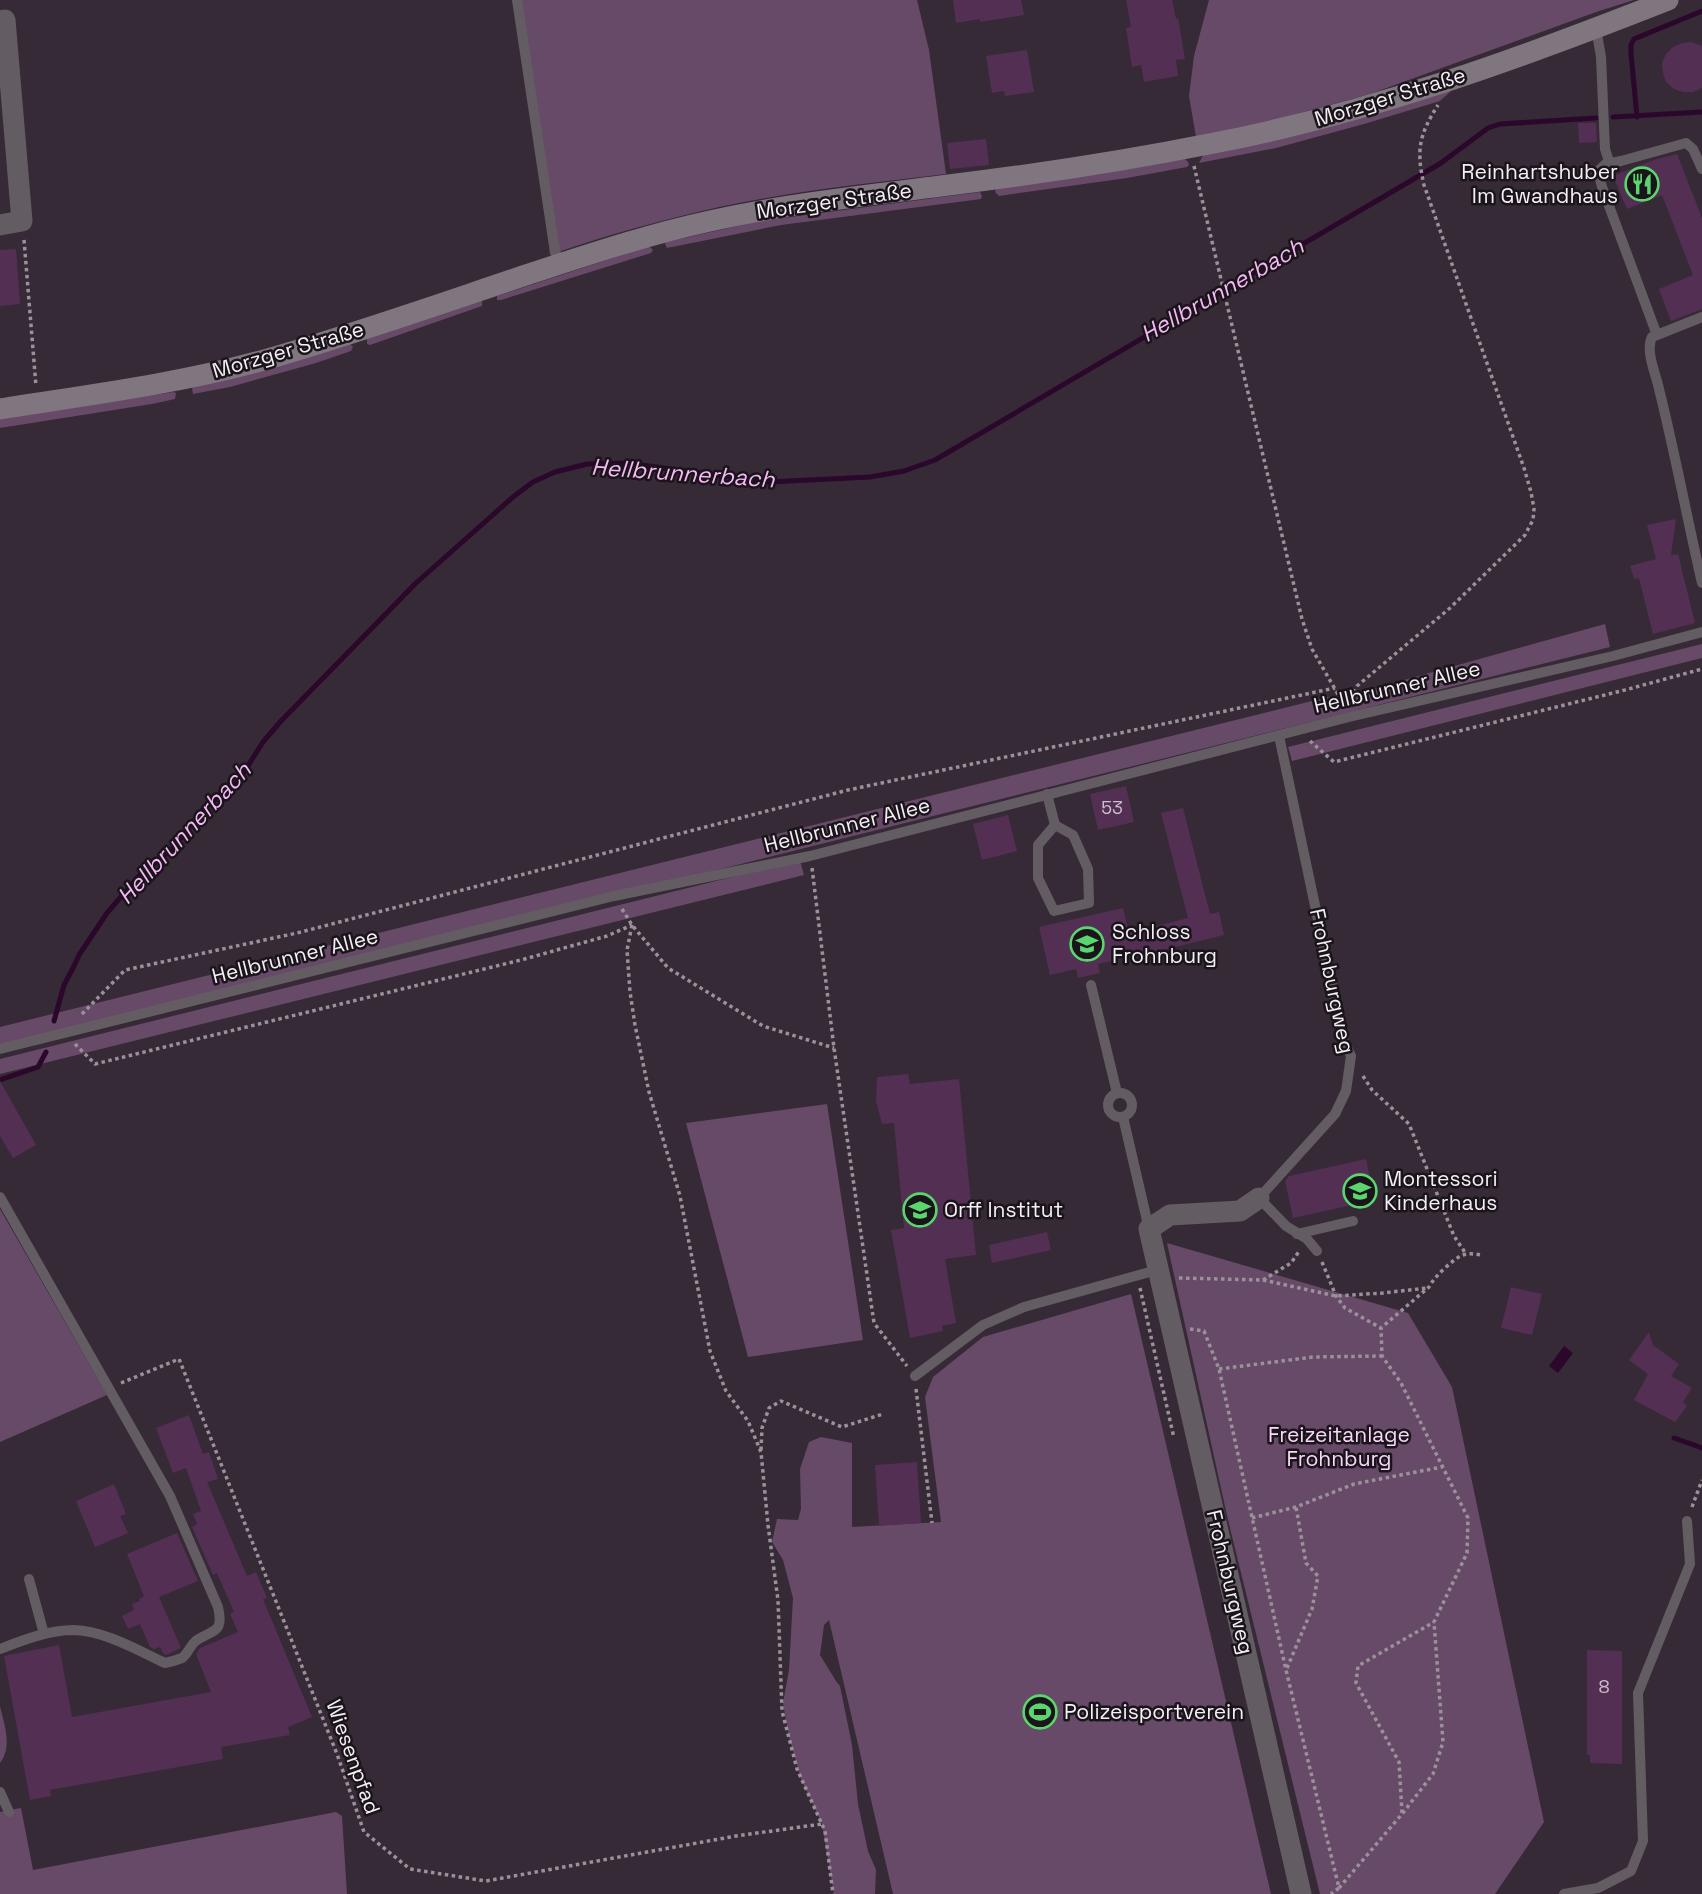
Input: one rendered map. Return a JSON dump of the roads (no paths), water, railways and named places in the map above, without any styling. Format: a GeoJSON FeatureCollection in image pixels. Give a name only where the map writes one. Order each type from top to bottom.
{"type":"FeatureCollection","features":[{"type":"Feature","properties":{"kind":"street","name":"Morzger Straße"},"geometry":{"type":"LineString","coordinates":[[0,410],[114,393],[240,366],[346,335],[601,250],[683,227],[773,208],[1044,173],[1247,136],[1437,85],[1668,0]]}},
{"type":"Feature","properties":{"kind":"street"},"geometry":{"type":"LineString","coordinates":[[0,21],[5,20],[22,221],[0,225]]}},
{"type":"Feature","properties":{"kind":"street","name":"Frohnburgweg"},"geometry":{"type":"LineString","coordinates":[[1259,1198],[1240,1211],[1170,1215],[1149,1229],[1301,1894]]}},
{"type":"Feature","properties":{"kind":"lane"},"geometry":{"type":"LineString","coordinates":[[517,0],[558,264]]}},
{"type":"Feature","properties":{"kind":"lane"},"geometry":{"type":"LineString","coordinates":[[1596,28],[1601,57],[1605,149],[1609,161]]}},
{"type":"Feature","properties":{"kind":"lane"},"geometry":{"type":"LineString","coordinates":[[1609,161],[1621,161],[1686,143],[1693,149],[1702,169]]}},
{"type":"Feature","properties":{"kind":"lane"},"geometry":{"type":"LineString","coordinates":[[1609,161],[1598,171],[1602,187],[1657,335]]}},
{"type":"Feature","properties":{"kind":"lane"},"geometry":{"type":"LineString","coordinates":[[1702,317],[1650,339],[1651,354],[1702,583]]}},
{"type":"Feature","properties":{"kind":"lane","name":"Hellbrunner Allee"},"geometry":{"type":"LineString","coordinates":[[0,1049],[614,896],[810,856],[1349,717],[1613,656],[1702,632]]}},
{"type":"Feature","properties":{"kind":"lane","name":"Frohnburgweg"},"geometry":{"type":"LineString","coordinates":[[1259,1198],[1335,1114],[1346,1091],[1351,1056],[1344,1042],[1279,736]]}},
{"type":"Feature","properties":{"kind":"lane"},"geometry":{"type":"LineString","coordinates":[[1047,794],[1055,825],[1073,835],[1088,869],[1089,903],[1054,911],[1038,878],[1038,845],[1055,825]]}},
{"type":"Feature","properties":{"kind":"lane"},"geometry":{"type":"LineString","coordinates":[[1091,985],[1117,1093]]}},
{"type":"Feature","properties":{"kind":"lane"},"geometry":{"type":"LineString","coordinates":[[1117,1093],[1126,1095],[1132,1102],[1130,1112],[1123,1117],[1113,1115],[1108,1108],[1110,1098],[1117,1093]]}},
{"type":"Feature","properties":{"kind":"lane"},"geometry":{"type":"LineString","coordinates":[[1123,1117],[1149,1229]]}},
{"type":"Feature","properties":{"kind":"lane"},"geometry":{"type":"LineString","coordinates":[[0,1197],[170,1496],[218,1606],[219,1622],[212,1633],[197,1640],[183,1657],[165,1663],[97,1634],[73,1630],[44,1634],[0,1648]]}},
{"type":"Feature","properties":{"kind":"lane"},"geometry":{"type":"LineString","coordinates":[[1259,1198],[1286,1226],[1302,1236],[1317,1251]]}},
{"type":"Feature","properties":{"kind":"lane"},"geometry":{"type":"LineString","coordinates":[[1302,1236],[1353,1221]]}},
{"type":"Feature","properties":{"kind":"lane"},"geometry":{"type":"LineString","coordinates":[[915,1376],[983,1325],[1024,1307],[1159,1275]]}},
{"type":"Feature","properties":{"kind":"lane"},"geometry":{"type":"LineString","coordinates":[[1564,1894],[1598,1888],[1631,1871],[1643,1842],[1638,1693],[1690,1564],[1687,1521]]}},
{"type":"Feature","properties":{"kind":"lane"},"geometry":{"type":"LineString","coordinates":[[29,1578],[44,1634]]}},
{"type":"Feature","properties":{"kind":"lane"},"geometry":{"type":"LineString","coordinates":[[0,1792],[9,1812]]}},
{"type":"Feature","properties":{"kind":"waterway"},"geometry":{"type":"LineString","coordinates":[[1637,117],[1631,54],[1634,39],[1702,11]]}},
{"type":"Feature","properties":{"kind":"waterway","name":"Hellbrunnerbach"},"geometry":{"type":"LineString","coordinates":[[1613,117],[1702,112]]}},
{"type":"Feature","properties":{"kind":"waterway","name":"Hellbrunnerbach"},"geometry":{"type":"LineString","coordinates":[[54,1021],[64,985],[79,955],[107,913],[139,876],[173,848],[203,809],[234,786],[263,742],[281,721],[416,583],[533,482],[555,472],[587,464],[626,463],[769,482],[870,477],[904,471],[935,460],[1441,163],[1488,128],[1500,124],[1596,118]]}},
{"type":"Feature","properties":{"kind":"waterway","name":"Hellbrunnerbach"},"geometry":{"type":"LineString","coordinates":[[0,1080],[38,1067],[46,1052]]}},
{"type":"Feature","properties":{"kind":"waterway"},"geometry":{"type":"LineString","coordinates":[[1674,1438],[1702,1448]]}},
{"type":"Feature","properties":{"kind":"place","name":"Reinhartshuber Im Gwandhaus"},"geometry":{"type":"Point","coordinates":[1642,184]}},
{"type":"Feature","properties":{"kind":"place","name":"Schloss Frohnburg"},"geometry":{"type":"Point","coordinates":[1087,944]}},
{"type":"Feature","properties":{"kind":"place","name":"Montessori Kinderhaus"},"geometry":{"type":"Point","coordinates":[1360,1191]}},
{"type":"Feature","properties":{"kind":"place","name":"Orff Institut"},"geometry":{"type":"Point","coordinates":[920,1210]}},
{"type":"Feature","properties":{"kind":"place","name":"Polizeisportverein"},"geometry":{"type":"Point","coordinates":[1040,1712]}},
{"type":"Feature","properties":{"kind":"park label","name":"Freizeitanlage Frohnburg"},"geometry":{"type":"Point","coordinates":[1339,1447]}}]}
